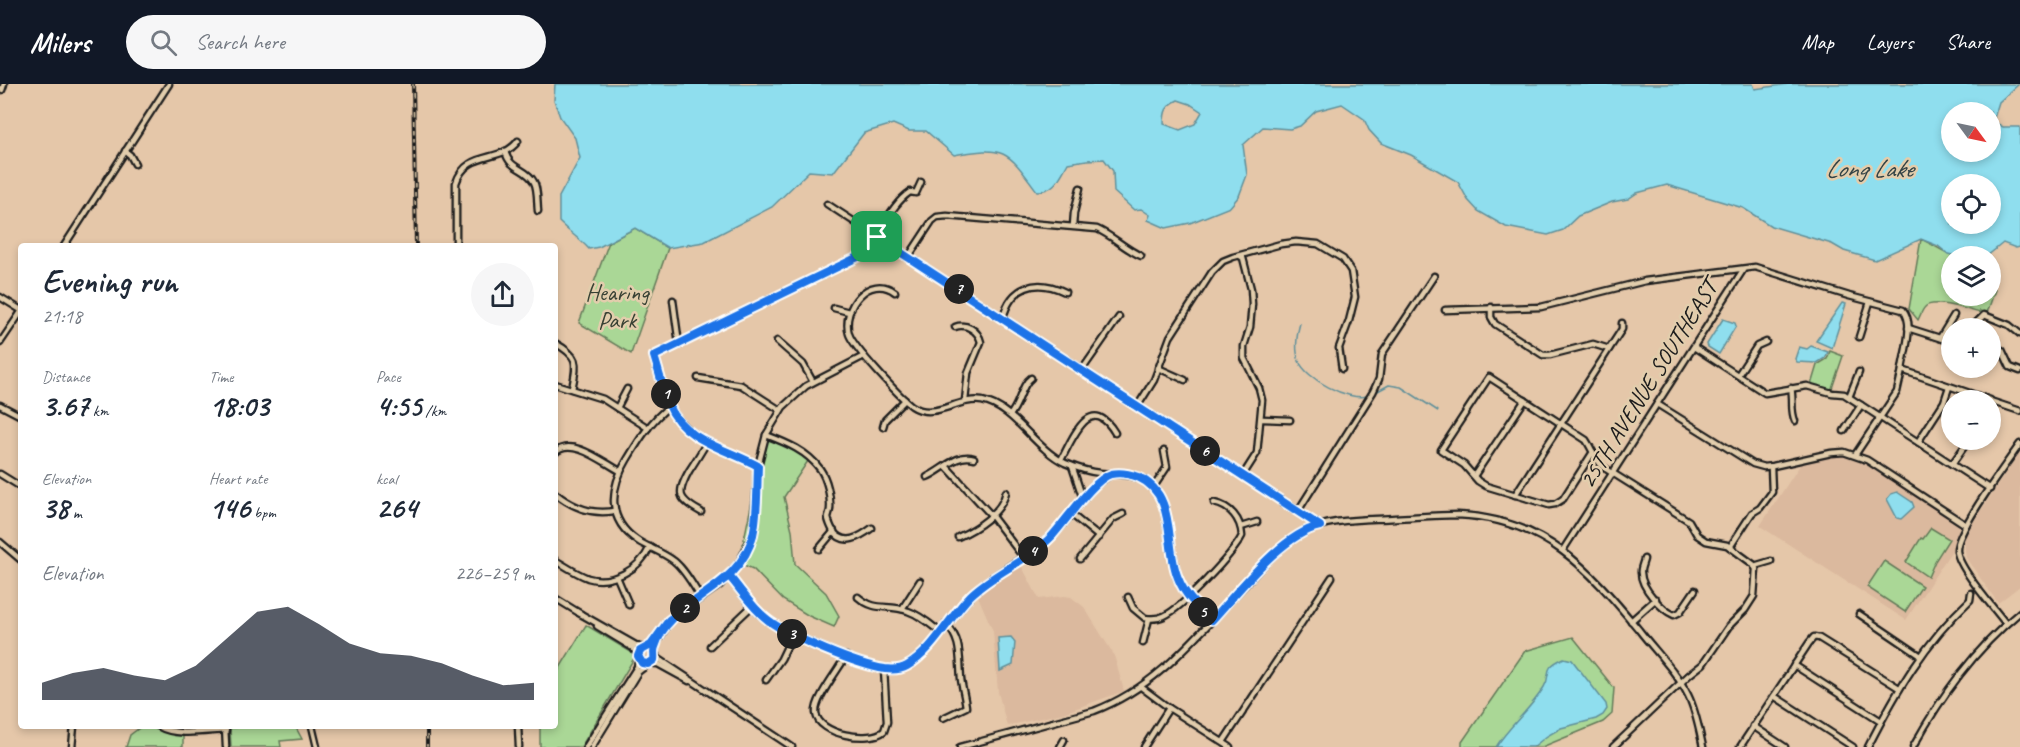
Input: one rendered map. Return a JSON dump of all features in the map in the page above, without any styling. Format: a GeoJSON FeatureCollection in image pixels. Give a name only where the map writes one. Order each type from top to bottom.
{"type":"FeatureCollection","features":[{"type":"Feature","properties":{"kind":"street"},"geometry":{"type":"LineString","coordinates":[[1,90],[4,84]]}},
{"type":"Feature","properties":{"kind":"street"},"geometry":{"type":"LineString","coordinates":[[66,243],[169,84]]}},
{"type":"Feature","properties":{"kind":"street"},"geometry":{"type":"LineString","coordinates":[[456,243],[457,179],[466,165],[505,151],[518,141]]}},
{"type":"Feature","properties":{"kind":"street"},"geometry":{"type":"LineString","coordinates":[[125,151],[135,164]]}},
{"type":"Feature","properties":{"kind":"street"},"geometry":{"type":"LineString","coordinates":[[505,151],[513,166],[530,176],[536,184],[538,211]]}},
{"type":"Feature","properties":{"kind":"street"},"geometry":{"type":"LineString","coordinates":[[758,466],[707,442],[685,428],[670,406],[654,356],[858,257],[877,237],[900,200],[910,192],[916,193],[921,182]]}},
{"type":"Feature","properties":{"kind":"street"},"geometry":{"type":"LineString","coordinates":[[1073,226],[1080,188]]}},
{"type":"Feature","properties":{"kind":"street"},"geometry":{"type":"LineString","coordinates":[[827,204],[1320,526]]}},
{"type":"Feature","properties":{"kind":"street"},"geometry":{"type":"LineString","coordinates":[[909,256],[937,217],[965,216],[1097,229],[1141,256]]}},
{"type":"Feature","properties":{"kind":"street"},"geometry":{"type":"LineString","coordinates":[[1137,407],[1154,380],[1170,337],[1212,272],[1223,261],[1236,255],[1240,256],[1279,244],[1312,243],[1335,254],[1348,266],[1353,278],[1354,297],[1349,321],[1339,348],[1342,369]]}},
{"type":"Feature","properties":{"kind":"street"},"geometry":{"type":"LineString","coordinates":[[1240,256],[1243,258],[1252,296],[1251,318],[1244,346],[1244,358],[1261,391],[1262,419],[1257,453],[1243,475]]}},
{"type":"Feature","properties":{"kind":"street"},"geometry":{"type":"LineString","coordinates":[[1445,310],[1543,306],[1645,281],[1743,270],[1747,267],[1761,268],[1903,310],[1908,319],[1908,328],[1897,392],[1855,455]]}},
{"type":"Feature","properties":{"kind":"street","name":"25TH AVENUE SOUTHEAST"},"geometry":{"type":"LineString","coordinates":[[1563,550],[1743,270]]}},
{"type":"Feature","properties":{"kind":"street"},"geometry":{"type":"LineString","coordinates":[[1298,511],[1372,392],[1379,378],[1382,354],[1434,276]]}},
{"type":"Feature","properties":{"kind":"street"},"geometry":{"type":"LineString","coordinates":[[895,292],[885,286],[873,287],[860,294],[849,312],[847,323],[852,341],[905,400],[925,412],[937,411],[965,401],[992,404],[1010,415],[1038,444],[1060,460],[1088,471],[1120,473],[1137,477],[1153,488],[1164,506],[1176,572],[1188,597],[1212,620]]}},
{"type":"Feature","properties":{"kind":"street"},"geometry":{"type":"LineString","coordinates":[[1003,318],[1010,300],[1023,288],[1041,286],[1065,292]]}},
{"type":"Feature","properties":{"kind":"street"},"geometry":{"type":"LineString","coordinates":[[0,297],[18,309]]}},
{"type":"Feature","properties":{"kind":"street"},"geometry":{"type":"LineString","coordinates":[[673,300],[680,344]]}},
{"type":"Feature","properties":{"kind":"street"},"geometry":{"type":"LineString","coordinates":[[1859,337],[1870,302]]}},
{"type":"Feature","properties":{"kind":"street"},"geometry":{"type":"LineString","coordinates":[[1491,307],[1491,317],[1495,324],[1543,355],[1550,356],[1593,345],[1601,345],[1609,349]]}},
{"type":"Feature","properties":{"kind":"street"},"geometry":{"type":"LineString","coordinates":[[834,308],[849,312]]}},
{"type":"Feature","properties":{"kind":"street"},"geometry":{"type":"LineString","coordinates":[[1908,328],[1940,338],[1954,315]]}},
{"type":"Feature","properties":{"kind":"street"},"geometry":{"type":"LineString","coordinates":[[0,343],[18,316]]}},
{"type":"Feature","properties":{"kind":"street"},"geometry":{"type":"LineString","coordinates":[[1082,370],[1119,317]]}},
{"type":"Feature","properties":{"kind":"street"},"geometry":{"type":"LineString","coordinates":[[2001,322],[2020,334]]}},
{"type":"Feature","properties":{"kind":"street"},"geometry":{"type":"LineString","coordinates":[[1515,495],[1622,329],[1622,323]]}},
{"type":"Feature","properties":{"kind":"street"},"geometry":{"type":"LineString","coordinates":[[955,327],[962,325],[970,328],[978,334],[981,342],[968,374],[965,401]]}},
{"type":"Feature","properties":{"kind":"street"},"geometry":{"type":"LineString","coordinates":[[777,341],[803,364],[813,382]]}},
{"type":"Feature","properties":{"kind":"street"},"geometry":{"type":"LineString","coordinates":[[1738,375],[1757,346],[1766,342]]}},
{"type":"Feature","properties":{"kind":"street"},"geometry":{"type":"LineString","coordinates":[[558,345],[570,352],[575,360],[572,389]]}},
{"type":"Feature","properties":{"kind":"street"},"geometry":{"type":"LineString","coordinates":[[1694,347],[1765,393],[1807,386],[1844,394],[1990,489]]}},
{"type":"Feature","properties":{"kind":"street"},"geometry":{"type":"LineString","coordinates":[[2001,350],[2010,367],[2020,371]]}},
{"type":"Feature","properties":{"kind":"street"},"geometry":{"type":"LineString","coordinates":[[586,747],[637,667],[639,657],[645,648],[651,645],[662,627],[729,576],[739,563],[753,535],[758,466],[766,435],[780,410],[813,382],[864,356]]}},
{"type":"Feature","properties":{"kind":"street"},"geometry":{"type":"LineString","coordinates":[[1158,368],[1185,380]]}},
{"type":"Feature","properties":{"kind":"street"},"geometry":{"type":"LineString","coordinates":[[1902,370],[1958,390]]}},
{"type":"Feature","properties":{"kind":"street"},"geometry":{"type":"LineString","coordinates":[[1849,397],[1859,372]]}},
{"type":"Feature","properties":{"kind":"street"},"geometry":{"type":"LineString","coordinates":[[1593,452],[1563,499],[1556,504],[1549,505],[1486,486],[1464,465],[1441,450],[1489,377],[1586,440],[1603,467],[1689,521],[1697,535],[1706,542],[1730,547],[1754,566],[1755,588],[1751,602],[1729,626],[1703,664],[1613,747]]}},
{"type":"Feature","properties":{"kind":"street"},"geometry":{"type":"LineString","coordinates":[[698,378],[741,385],[780,410]]}},
{"type":"Feature","properties":{"kind":"street"},"geometry":{"type":"LineString","coordinates":[[1010,415],[1018,404],[1026,381],[1031,378]]}},
{"type":"Feature","properties":{"kind":"street"},"geometry":{"type":"LineString","coordinates":[[558,385],[603,399],[648,428]]}},
{"type":"Feature","properties":{"kind":"street"},"geometry":{"type":"LineString","coordinates":[[1918,442],[1944,402],[1949,387]]}},
{"type":"Feature","properties":{"kind":"street"},"geometry":{"type":"LineString","coordinates":[[1791,388],[1793,399],[1790,410],[1795,421]]}},
{"type":"Feature","properties":{"kind":"street"},"geometry":{"type":"LineString","coordinates":[[616,408],[627,389]]}},
{"type":"Feature","properties":{"kind":"street"},"geometry":{"type":"LineString","coordinates":[[883,427],[885,420],[905,400]]}},
{"type":"Feature","properties":{"kind":"street"},"geometry":{"type":"LineString","coordinates":[[1474,476],[1525,400]]}},
{"type":"Feature","properties":{"kind":"street"},"geometry":{"type":"LineString","coordinates":[[1658,404],[1744,460],[1764,467],[1831,453],[1844,452],[1855,455],[1867,460],[1966,525]]}},
{"type":"Feature","properties":{"kind":"street"},"geometry":{"type":"LineString","coordinates":[[2001,404],[2020,411]]}},
{"type":"Feature","properties":{"kind":"street"},"geometry":{"type":"LineString","coordinates":[[0,405],[18,414]]}},
{"type":"Feature","properties":{"kind":"street"},"geometry":{"type":"LineString","coordinates":[[1844,430],[1860,405]]}},
{"type":"Feature","properties":{"kind":"street"},"geometry":{"type":"LineString","coordinates":[[670,406],[648,428],[620,471],[614,489],[614,512],[629,534],[678,565],[701,598]]}},
{"type":"Feature","properties":{"kind":"street"},"geometry":{"type":"LineString","coordinates":[[1060,460],[1086,418],[1100,419],[1111,426],[1115,433]]}},
{"type":"Feature","properties":{"kind":"street"},"geometry":{"type":"LineString","coordinates":[[1262,419],[1290,420]]}},
{"type":"Feature","properties":{"kind":"street"},"geometry":{"type":"LineString","coordinates":[[766,435],[804,453],[820,470],[829,495],[828,519],[841,539],[856,538],[872,528]]}},
{"type":"Feature","properties":{"kind":"street"},"geometry":{"type":"LineString","coordinates":[[701,512],[691,507],[682,497],[680,490],[682,482],[707,442]]}},
{"type":"Feature","properties":{"kind":"street"},"geometry":{"type":"LineString","coordinates":[[2006,624],[1958,557],[1957,544],[1966,525],[2020,444]]}},
{"type":"Feature","properties":{"kind":"street"},"geometry":{"type":"LineString","coordinates":[[558,449],[567,446],[578,448],[620,471]]}},
{"type":"Feature","properties":{"kind":"street"},"geometry":{"type":"LineString","coordinates":[[1952,464],[1962,450]]}},
{"type":"Feature","properties":{"kind":"street"},"geometry":{"type":"LineString","coordinates":[[1153,488],[1167,467],[1164,451]]}},
{"type":"Feature","properties":{"kind":"street"},"geometry":{"type":"LineString","coordinates":[[927,477],[959,458],[966,456],[974,458]]}},
{"type":"Feature","properties":{"kind":"street"},"geometry":{"type":"LineString","coordinates":[[946,466],[991,515],[1023,557]]}},
{"type":"Feature","properties":{"kind":"street"},"geometry":{"type":"LineString","coordinates":[[1072,466],[1083,499]]}},
{"type":"Feature","properties":{"kind":"street"},"geometry":{"type":"LineString","coordinates":[[1730,547],[1752,513],[1760,508],[1772,492],[1771,466]]}},
{"type":"Feature","properties":{"kind":"street"},"geometry":{"type":"LineString","coordinates":[[0,474],[18,485]]}},
{"type":"Feature","properties":{"kind":"street"},"geometry":{"type":"LineString","coordinates":[[729,576],[752,606],[774,625],[846,656],[884,669],[894,670],[909,665],[919,657],[980,588],[1050,538],[1095,485],[1112,474]]}},
{"type":"Feature","properties":{"kind":"street"},"geometry":{"type":"LineString","coordinates":[[958,537],[970,532],[991,515],[1002,503],[1005,492]]}},
{"type":"Feature","properties":{"kind":"street"},"geometry":{"type":"LineString","coordinates":[[558,495],[580,508],[603,513],[614,512]]}},
{"type":"Feature","properties":{"kind":"street"},"geometry":{"type":"LineString","coordinates":[[1128,597],[1133,608],[1140,615],[1149,619],[1166,616],[1188,597],[1238,544],[1242,536],[1241,527],[1227,507],[1214,503]]}},
{"type":"Feature","properties":{"kind":"street"},"geometry":{"type":"LineString","coordinates":[[1071,514],[1099,537]]}},
{"type":"Feature","properties":{"kind":"street"},"geometry":{"type":"LineString","coordinates":[[1080,560],[1113,519],[1122,514]]}},
{"type":"Feature","properties":{"kind":"street"},"geometry":{"type":"LineString","coordinates":[[960,747],[1094,711],[1110,705],[1141,687],[1168,666],[1279,550],[1300,534],[1332,523],[1457,515],[1477,517],[1519,527],[1544,538],[1563,550],[1593,576],[1681,683],[1695,711],[1703,747]]}},
{"type":"Feature","properties":{"kind":"street","name":"25TH AVENUE SOUTHEAST"},"geometry":{"type":"LineString","coordinates":[[1585,518],[1592,523]]}},
{"type":"Feature","properties":{"kind":"street"},"geometry":{"type":"LineString","coordinates":[[1241,527],[1257,522]]}},
{"type":"Feature","properties":{"kind":"street"},"geometry":{"type":"LineString","coordinates":[[819,549],[834,531]]}},
{"type":"Feature","properties":{"kind":"street"},"geometry":{"type":"LineString","coordinates":[[0,542],[18,557]]}},
{"type":"Feature","properties":{"kind":"street"},"geometry":{"type":"LineString","coordinates":[[558,562],[590,578],[617,577],[639,562],[650,547]]}},
{"type":"Feature","properties":{"kind":"street"},"geometry":{"type":"LineString","coordinates":[[1644,559],[1640,571],[1642,582],[1668,612],[1674,615],[1680,612],[1695,590]]}},
{"type":"Feature","properties":{"kind":"street"},"geometry":{"type":"LineString","coordinates":[[1754,566],[1771,561]]}},
{"type":"Feature","properties":{"kind":"street"},"geometry":{"type":"LineString","coordinates":[[617,577],[629,605]]}},
{"type":"Feature","properties":{"kind":"street"},"geometry":{"type":"LineString","coordinates":[[1223,742],[1332,577]]}},
{"type":"Feature","properties":{"kind":"street"},"geometry":{"type":"LineString","coordinates":[[902,609],[920,581]]}},
{"type":"Feature","properties":{"kind":"street"},"geometry":{"type":"LineString","coordinates":[[1868,747],[1899,688],[1921,656],[1970,600],[1971,593]]}},
{"type":"Feature","properties":{"kind":"street"},"geometry":{"type":"LineString","coordinates":[[858,597],[870,606],[902,609],[919,617],[940,632]]}},
{"type":"Feature","properties":{"kind":"street"},"geometry":{"type":"LineString","coordinates":[[1631,621],[1656,599]]}},
{"type":"Feature","properties":{"kind":"street"},"geometry":{"type":"LineString","coordinates":[[558,600],[633,648],[642,663],[663,666],[792,747]]}},
{"type":"Feature","properties":{"kind":"street"},"geometry":{"type":"LineString","coordinates":[[710,646],[752,606]]}},
{"type":"Feature","properties":{"kind":"street"},"geometry":{"type":"LineString","coordinates":[[1913,747],[1954,680],[1976,654],[2020,612]]}},
{"type":"Feature","properties":{"kind":"street"},"geometry":{"type":"LineString","coordinates":[[579,613],[651,649],[712,695]]}},
{"type":"Feature","properties":{"kind":"street"},"geometry":{"type":"LineString","coordinates":[[1859,614],[1921,656]]}},
{"type":"Feature","properties":{"kind":"street"},"geometry":{"type":"LineString","coordinates":[[592,747],[638,672],[654,660],[656,644],[673,617]]}},
{"type":"Feature","properties":{"kind":"street"},"geometry":{"type":"LineString","coordinates":[[1143,644],[1149,619]]}},
{"type":"Feature","properties":{"kind":"street"},"geometry":{"type":"LineString","coordinates":[[943,718],[966,707],[961,680],[959,644],[953,631],[946,624]]}},
{"type":"Feature","properties":{"kind":"street"},"geometry":{"type":"LineString","coordinates":[[766,680],[781,659],[793,634]]}},
{"type":"Feature","properties":{"kind":"street"},"geometry":{"type":"LineString","coordinates":[[1740,747],[1814,637],[1899,688]]}},
{"type":"Feature","properties":{"kind":"street"},"geometry":{"type":"LineString","coordinates":[[846,656],[821,697],[816,713],[819,721],[833,731],[869,738],[880,735],[884,731],[887,722],[884,669]]}},
{"type":"Feature","properties":{"kind":"street"},"geometry":{"type":"LineString","coordinates":[[1794,665],[1881,721]]}},
{"type":"Feature","properties":{"kind":"street"},"geometry":{"type":"LineString","coordinates":[[1141,687],[1230,747]]}},
{"type":"Feature","properties":{"kind":"street"},"geometry":{"type":"LineString","coordinates":[[1774,696],[1853,747]]}},
{"type":"Feature","properties":{"kind":"street"},"geometry":{"type":"LineString","coordinates":[[1144,747],[1169,708]]}},
{"type":"Feature","properties":{"kind":"street"},"geometry":{"type":"LineString","coordinates":[[1753,726],[1785,747]]}},
{"type":"Feature","properties":{"kind":"street"},"geometry":{"type":"LineString","coordinates":[[72,747],[74,729]]}},
{"type":"Feature","properties":{"kind":"street"},"geometry":{"type":"LineString","coordinates":[[163,729],[175,732],[213,729]]}},
{"type":"Feature","properties":{"kind":"street"},"geometry":{"type":"LineString","coordinates":[[226,729],[226,747]]}},
{"type":"Feature","properties":{"kind":"street"},"geometry":{"type":"LineString","coordinates":[[313,729],[317,747]]}},
{"type":"Feature","properties":{"kind":"street"},"geometry":{"type":"LineString","coordinates":[[518,729],[519,747]]}},
{"type":"Feature","properties":{"kind":"street"},"geometry":{"type":"LineString","coordinates":[[1060,747],[1064,740]]}},
{"type":"Feature","properties":{"kind":"shaded area"},"geometry":{"type":"Polygon","coordinates":[[[2020,451],[2020,586],[1998,603],[1966,558],[1964,541],[1965,535],[2020,451]]]}},
{"type":"Feature","properties":{"kind":"shaded area"},"geometry":{"type":"Polygon","coordinates":[[[1846,455],[1858,459],[1958,524],[1954,547],[1906,620],[1760,526],[1800,465],[1846,455]]]}},
{"type":"Feature","properties":{"kind":"shaded area"},"geometry":{"type":"Polygon","coordinates":[[[1021,565],[1039,599],[1071,597],[1084,607],[1114,655],[1124,691],[1063,713],[1007,726],[998,692],[993,631],[977,594],[1021,565]]]}},
{"type":"Feature","properties":{"kind":"green space","name":"Hearing Park"},"geometry":{"type":"Polygon","coordinates":[[[635,228],[668,248],[631,354],[579,323],[609,242],[635,228]]]}},
{"type":"Feature","properties":{"kind":"green space"},"geometry":{"type":"Polygon","coordinates":[[[1921,239],[1941,249],[1941,305],[1925,307],[1918,320],[1909,309],[1921,239]]]}},
{"type":"Feature","properties":{"kind":"green space"},"geometry":{"type":"Polygon","coordinates":[[[1951,306],[1989,306],[1987,313],[1980,311],[1980,313],[1951,306]]]}},
{"type":"Feature","properties":{"kind":"green space"},"geometry":{"type":"Polygon","coordinates":[[[1830,351],[1843,356],[1831,391],[1811,385],[1817,365],[1827,359],[1830,351]]]}},
{"type":"Feature","properties":{"kind":"green space"},"geometry":{"type":"Polygon","coordinates":[[[766,435],[810,458],[784,497],[792,530],[795,564],[826,593],[839,616],[834,627],[809,616],[783,600],[753,569],[739,563],[766,435]]]}},
{"type":"Feature","properties":{"kind":"green space"},"geometry":{"type":"Polygon","coordinates":[[[1931,528],[1949,539],[1928,577],[1906,562],[1921,538],[1923,539],[1931,528]]]}},
{"type":"Feature","properties":{"kind":"green space"},"geometry":{"type":"Polygon","coordinates":[[[1884,561],[1922,586],[1905,612],[1867,587],[1884,561]]]}},
{"type":"Feature","properties":{"kind":"green space"},"geometry":{"type":"Polygon","coordinates":[[[586,625],[636,655],[581,747],[540,747],[540,729],[558,729],[558,671],[586,625]]]}},
{"type":"Feature","properties":{"kind":"green space"},"geometry":{"type":"Polygon","coordinates":[[[1573,637],[1614,688],[1612,714],[1603,722],[1542,747],[1462,747],[1462,742],[1525,651],[1573,637]]]}},
{"type":"Feature","properties":{"kind":"green space"},"geometry":{"type":"Polygon","coordinates":[[[138,729],[160,729],[183,733],[183,747],[126,747],[130,735],[138,729]]]}},
{"type":"Feature","properties":{"kind":"green space"},"geometry":{"type":"Polygon","coordinates":[[[230,729],[297,729],[302,739],[280,741],[281,747],[231,747],[230,729]]]}},
{"type":"Feature","properties":{"kind":"water","name":"Long Lake"},"geometry":{"type":"Polygon","coordinates":[[[555,84],[1753,84],[1755,89],[1789,84],[2019,84],[1999,102],[1941,102],[1941,162],[2001,162],[2001,126],[2020,127],[2020,247],[2016,248],[2003,243],[1999,246],[1941,246],[1941,248],[1921,239],[1875,260],[1844,251],[1832,244],[1771,226],[1743,208],[1667,185],[1637,193],[1628,199],[1612,202],[1578,216],[1563,230],[1548,235],[1506,227],[1478,211],[1468,200],[1458,182],[1411,155],[1381,143],[1369,130],[1364,119],[1342,104],[1316,111],[1300,126],[1290,129],[1263,127],[1243,145],[1247,175],[1239,196],[1230,207],[1190,223],[1166,228],[1148,220],[1150,215],[1141,209],[1134,210],[1114,192],[1113,171],[1104,159],[1068,163],[1053,186],[1037,191],[1019,167],[1003,154],[984,151],[954,155],[926,131],[909,131],[893,124],[864,133],[833,173],[809,171],[772,207],[704,242],[668,248],[635,228],[599,247],[589,249],[559,222],[559,197],[580,158],[575,138],[560,117],[554,100],[555,84]],[[1178,100],[1171,104],[1166,109],[1164,124],[1180,130],[1195,124],[1202,112],[1178,100]]]}},
{"type":"Feature","properties":{"kind":"water"},"geometry":{"type":"Polygon","coordinates":[[[1842,303],[1846,304],[1832,348],[1816,341],[1842,303]]]}},
{"type":"Feature","properties":{"kind":"water"},"geometry":{"type":"Polygon","coordinates":[[[1723,319],[1735,323],[1736,326],[1719,354],[1707,344],[1723,319]]]}},
{"type":"Feature","properties":{"kind":"water"},"geometry":{"type":"Polygon","coordinates":[[[1811,346],[1828,352],[1825,358],[1817,363],[1797,362],[1795,359],[1799,347],[1807,349],[1811,346]]]}},
{"type":"Feature","properties":{"kind":"water"},"geometry":{"type":"Polygon","coordinates":[[[1897,492],[1912,502],[1914,507],[1901,519],[1897,518],[1887,499],[1891,494],[1897,492]]]}},
{"type":"Feature","properties":{"kind":"water"},"geometry":{"type":"Polygon","coordinates":[[[1011,637],[1015,642],[1013,665],[1000,671],[998,638],[1011,637]]]}},
{"type":"Feature","properties":{"kind":"water"},"geometry":{"type":"Polygon","coordinates":[[[1564,658],[1572,660],[1606,704],[1607,709],[1603,715],[1561,728],[1533,747],[1496,747],[1539,695],[1546,682],[1549,668],[1564,658]]]}},
{"type":"Feature","properties":{"kind":"waterway"},"geometry":{"type":"LineString","coordinates":[[1300,323],[1297,352],[1303,368],[1310,375],[1339,392],[1359,397],[1367,396]]}},
{"type":"Feature","properties":{"kind":"waterway"},"geometry":{"type":"LineString","coordinates":[[1376,392],[1389,385],[1401,387],[1438,411]]}},
{"type":"Feature","properties":{"kind":"railway"},"geometry":{"type":"LineString","coordinates":[[413,84],[416,243]]}},
{"type":"Feature","properties":{"kind":"railway"},"geometry":{"type":"LineString","coordinates":[[427,729],[427,747]]}},
{"type":"Feature","properties":{"kind":"route"},"geometry":{"type":"LineString","coordinates":[[877,237],[858,257],[654,356],[670,406],[685,428],[707,442],[758,466],[753,535],[739,563],[720,585],[682,610],[673,617],[654,648],[654,660],[648,664],[642,663],[638,656],[640,651],[651,645],[662,627],[669,620],[682,610],[701,598],[720,585],[729,576],[758,612],[774,625],[870,665],[894,670],[903,668],[919,657],[972,595],[992,578],[1050,538],[1095,485],[1112,474],[1129,474],[1137,477],[1157,492],[1164,506],[1177,578],[1188,597],[1212,620],[1279,550],[1300,534],[1320,526],[877,237]]}}]}
